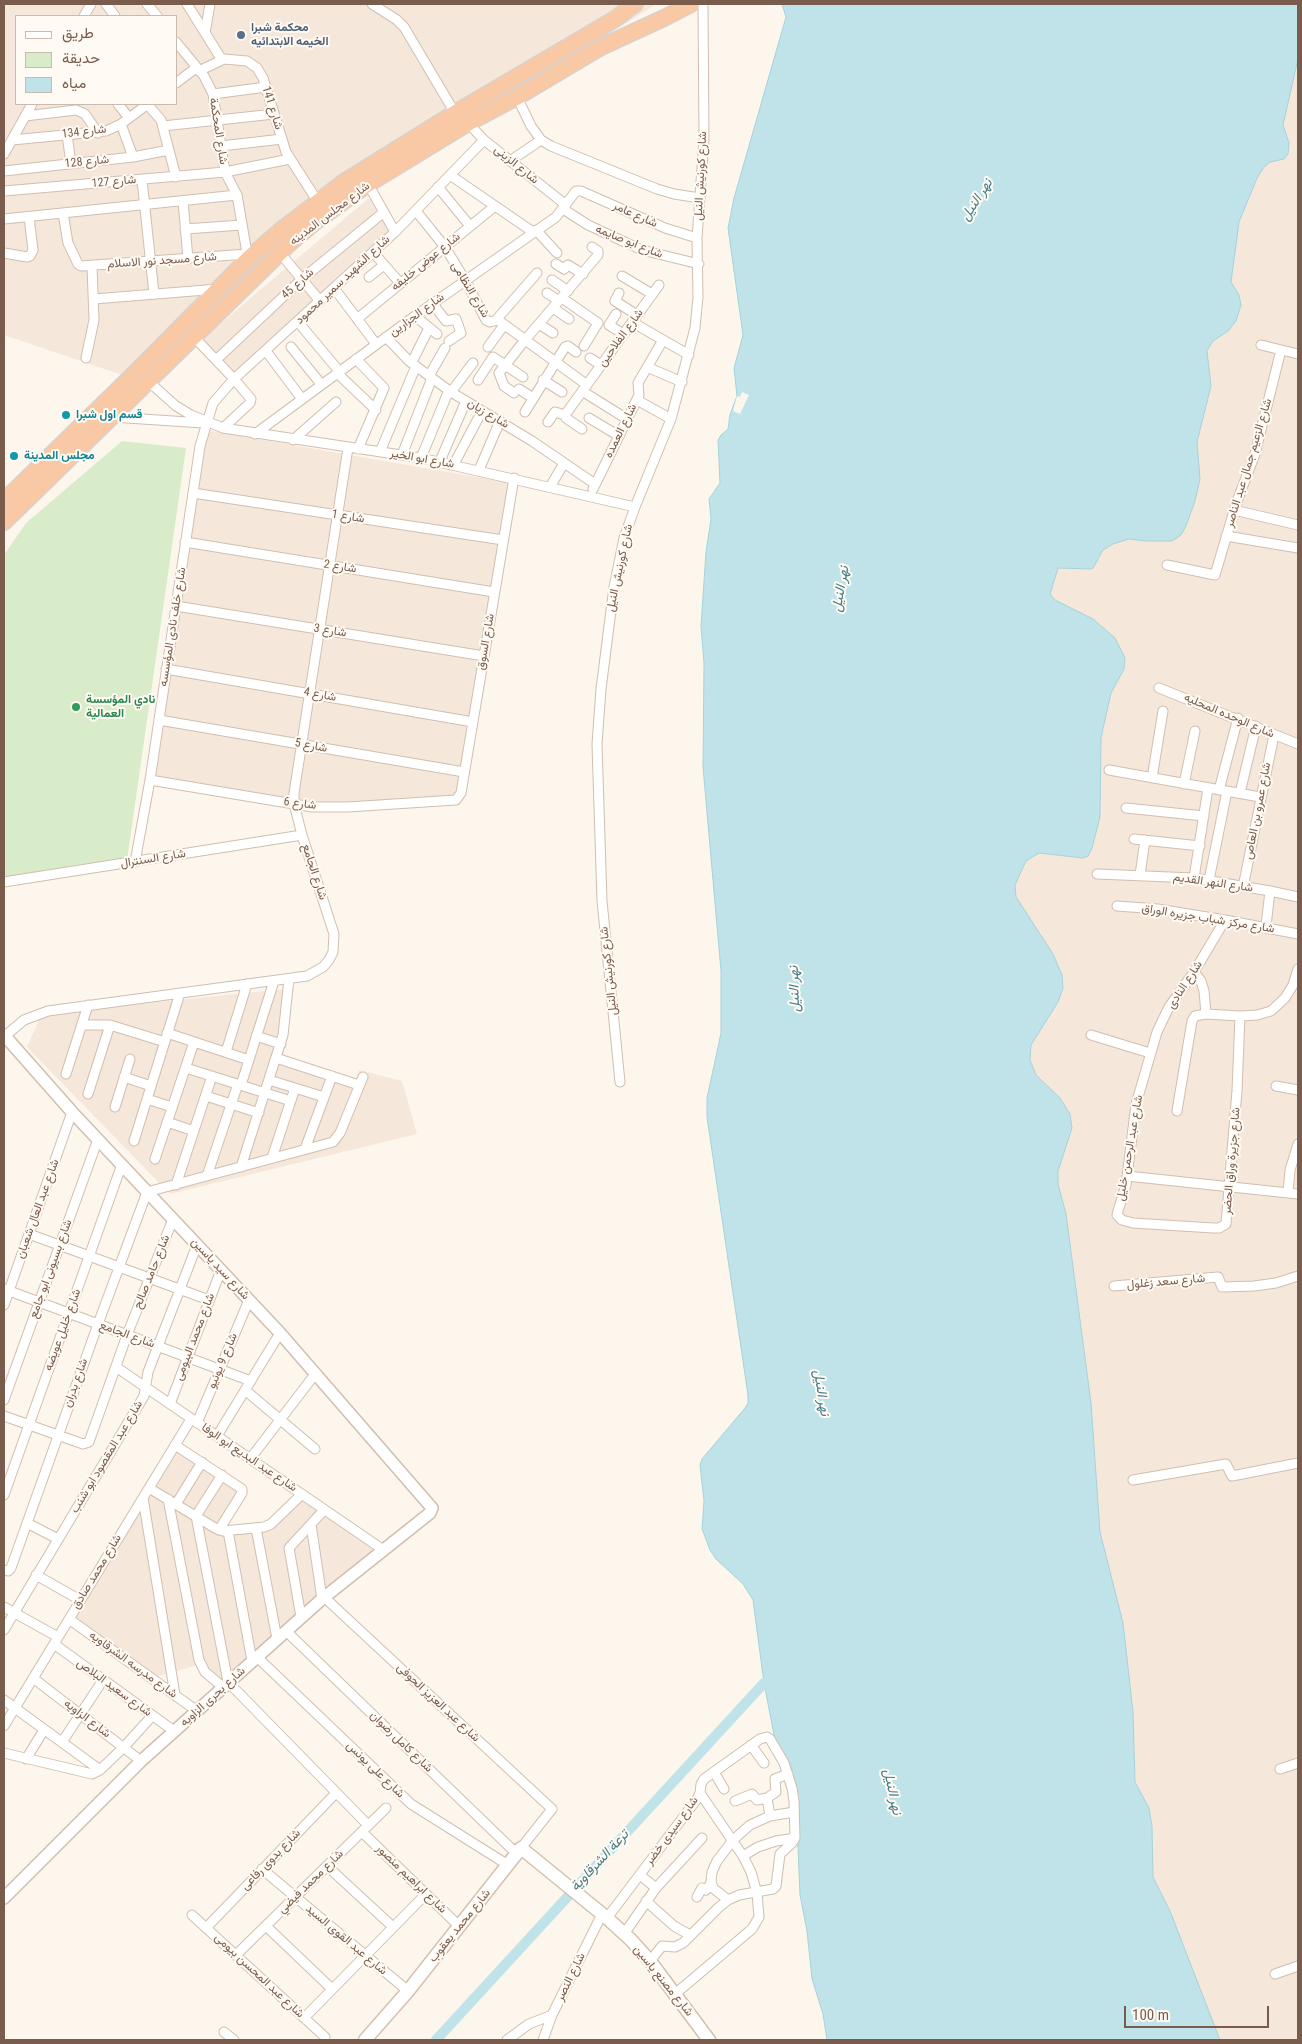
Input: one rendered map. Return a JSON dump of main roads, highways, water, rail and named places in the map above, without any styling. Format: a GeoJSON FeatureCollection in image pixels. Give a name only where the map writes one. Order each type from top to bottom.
{"type":"FeatureCollection","features":[{"type":"Feature","properties":{"kind":"highway","name":"شارع مجلس المدينه"},"geometry":{"type":"LineString","coordinates":[[6,497],[134,374],[219,289],[247,257],[344,182],[615,19],[635,4]]}},
{"type":"Feature","properties":{"kind":"highway","name":"شارع مجلس المدينه"},"geometry":{"type":"LineString","coordinates":[[4,522],[280,253],[315,222],[368,184],[468,123],[517,97],[601,47],[691,4]]}},
{"type":"Feature","properties":{"kind":"main road","name":"شارع محمد يعقوب"},"geometry":{"type":"LineString","coordinates":[[366,2040],[408,1991],[519,1851]]}},
{"type":"Feature","properties":{"kind":"main road","name":"شارع مصنع ياسين"},"geometry":{"type":"LineString","coordinates":[[519,1851],[551,1873],[605,1916],[624,1934],[650,1961],[709,2040]]}},
{"type":"Feature","properties":{"kind":"water","name":"نهر النيل"},"geometry":{"type":"Polygon","coordinates":[[[782,4],[1298,4],[1298,59],[1283,125],[1289,143],[1288,154],[1284,159],[1270,162],[1264,167],[1257,178],[1239,222],[1231,282],[1239,295],[1241,305],[1236,321],[1228,331],[1213,341],[1207,351],[1211,386],[1197,442],[1200,479],[1186,526],[1181,535],[1172,541],[1129,539],[1113,544],[1103,550],[1093,568],[1090,569],[1058,568],[1050,594],[1055,600],[1093,619],[1115,638],[1125,658],[1124,669],[1111,693],[1101,738],[1100,817],[1092,848],[1088,856],[1083,858],[1039,853],[1026,861],[1015,885],[1016,897],[1053,954],[1062,975],[1063,988],[1058,1002],[1031,1045],[1030,1060],[1036,1075],[1060,1098],[1070,1114],[1072,1128],[1058,1171],[1058,1184],[1066,1214],[1091,1403],[1100,1532],[1123,1623],[1133,1712],[1135,1782],[1149,1808],[1152,1826],[1153,1877],[1170,1911],[1220,2040],[827,2040],[823,2014],[812,1979],[807,1931],[800,1895],[796,1800],[792,1769],[775,1740],[764,1683],[753,1600],[743,1584],[716,1559],[710,1550],[702,1529],[704,1501],[700,1465],[702,1459],[745,1408],[748,1403],[748,1395],[707,1117],[707,1098],[721,1033],[721,971],[703,767],[704,663],[701,626],[706,552],[711,519],[709,499],[720,483],[718,440],[728,429],[730,415],[737,396],[734,368],[743,335],[728,228],[734,198],[786,17],[782,4]]]}},
{"type":"Feature","properties":{"kind":"waterway","name":"ترعة الشرقاوية"},"geometry":{"type":"LineString","coordinates":[[436,2040],[764,1683]]}},
{"type":"Feature","properties":{"kind":"place","name":"محكمة شبرا الخيمه الابتدائيه"},"geometry":{"type":"Point","coordinates":[241,35]}},
{"type":"Feature","properties":{"kind":"place","name":"قسم اول شبرا"},"geometry":{"type":"Point","coordinates":[66,415]}},
{"type":"Feature","properties":{"kind":"place","name":"مجلس المدينة"},"geometry":{"type":"Point","coordinates":[14,456]}},
{"type":"Feature","properties":{"kind":"place","name":"نادي المؤسسة العمالية"},"geometry":{"type":"Point","coordinates":[76,707]}}]}
